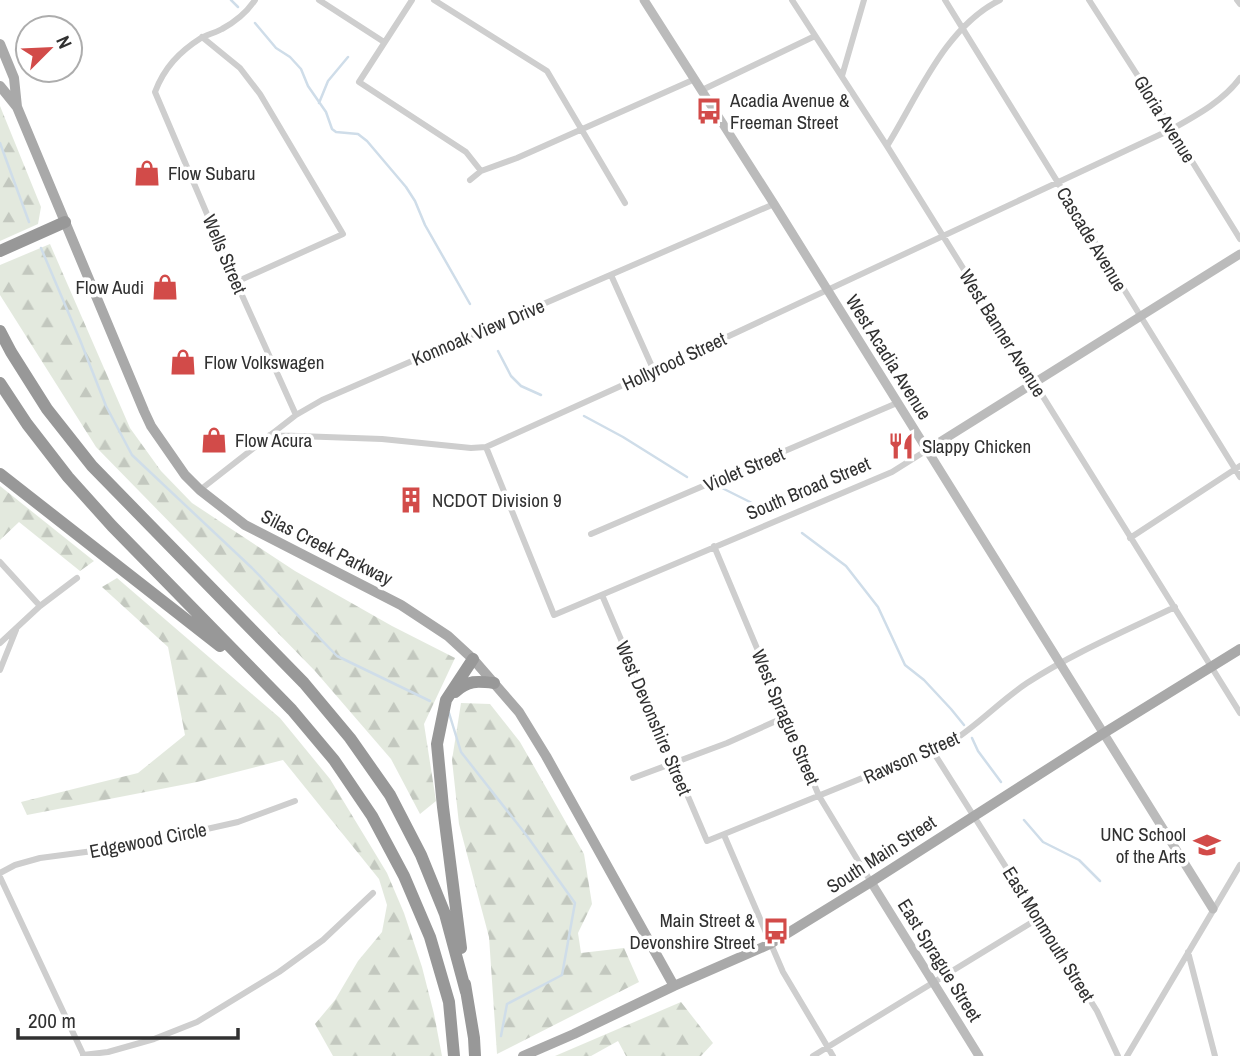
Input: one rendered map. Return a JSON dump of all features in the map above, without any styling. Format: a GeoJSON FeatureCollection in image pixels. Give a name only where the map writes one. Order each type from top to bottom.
{"type":"FeatureCollection","features":[{"type":"Feature","properties":{"kind":"highway"},"geometry":{"type":"LineString","coordinates":[[0,251],[65,222]]}},
{"type":"Feature","properties":{"kind":"highway"},"geometry":{"type":"LineString","coordinates":[[0,331],[47,409],[92,466],[304,683],[350,737],[390,795],[421,855],[445,914],[466,992]]}},
{"type":"Feature","properties":{"kind":"highway"},"geometry":{"type":"LineString","coordinates":[[0,383],[27,424],[68,477],[112,526],[292,710],[334,760],[372,816],[404,876],[430,937],[449,1002],[454,1056]]}},
{"type":"Feature","properties":{"kind":"highway"},"geometry":{"type":"LineString","coordinates":[[0,474],[260,677]]}},
{"type":"Feature","properties":{"kind":"highway"},"geometry":{"type":"LineString","coordinates":[[473,659],[446,700],[437,744],[444,820],[475,1056]]}},
{"type":"Feature","properties":{"kind":"highway"},"geometry":{"type":"LineString","coordinates":[[446,700],[462,685],[475,681],[494,683]]}},
{"type":"Feature","properties":{"kind":"main road","name":"Silas Creek Parkway"},"geometry":{"type":"LineString","coordinates":[[0,44],[14,78],[17,107]]}},
{"type":"Feature","properties":{"kind":"main road","name":"Silas Creek Parkway"},"geometry":{"type":"LineString","coordinates":[[0,86],[17,107],[151,426],[185,475],[245,526],[401,605],[448,636],[473,659],[519,712],[674,986]]}},
{"type":"Feature","properties":{"kind":"main road","name":"South Main Street"},"geometry":{"type":"LineString","coordinates":[[523,1056],[770,944],[1240,649]]}},
{"type":"Feature","properties":{"kind":"street"},"geometry":{"type":"LineString","coordinates":[[236,282],[343,234],[260,94],[240,68],[202,37],[222,29],[248,11],[255,0]]}},
{"type":"Feature","properties":{"kind":"street"},"geometry":{"type":"LineString","coordinates":[[318,0],[384,42]]}},
{"type":"Feature","properties":{"kind":"street"},"geometry":{"type":"LineString","coordinates":[[412,0],[359,82],[466,152],[481,171]]}},
{"type":"Feature","properties":{"kind":"street"},"geometry":{"type":"LineString","coordinates":[[434,0],[547,71],[625,203]]}},
{"type":"Feature","properties":{"kind":"street","name":"West Acadia Avenue"},"geometry":{"type":"LineString","coordinates":[[644,0],[1213,909]]}},
{"type":"Feature","properties":{"kind":"street","name":"West Banner Avenue"},"geometry":{"type":"LineString","coordinates":[[792,0],[887,146],[1240,713]]}},
{"type":"Feature","properties":{"kind":"street"},"geometry":{"type":"LineString","coordinates":[[842,76],[864,0]]}},
{"type":"Feature","properties":{"kind":"street","name":"Cascade Avenue"},"geometry":{"type":"LineString","coordinates":[[945,0],[1139,316],[1238,467],[1240,477]]}},
{"type":"Feature","properties":{"kind":"street"},"geometry":{"type":"LineString","coordinates":[[887,146],[944,50],[962,27],[1000,0]]}},
{"type":"Feature","properties":{"kind":"street","name":"Gloria Avenue"},"geometry":{"type":"LineString","coordinates":[[1089,0],[1240,239]]}},
{"type":"Feature","properties":{"kind":"street"},"geometry":{"type":"LineString","coordinates":[[702,90],[815,36]]}},
{"type":"Feature","properties":{"kind":"street","name":"Wells Street"},"geometry":{"type":"LineString","coordinates":[[202,37],[173,61],[162,75],[155,92],[296,415]]}},
{"type":"Feature","properties":{"kind":"street","name":"Hollyrood Street"},"geometry":{"type":"LineString","coordinates":[[270,435],[382,439],[471,448],[486,447],[1172,130],[1201,113],[1228,92],[1240,78]]}},
{"type":"Feature","properties":{"kind":"street"},"geometry":{"type":"LineString","coordinates":[[470,180],[481,171],[583,130],[695,79]]}},
{"type":"Feature","properties":{"kind":"street","name":"Konnoak View Drive"},"geometry":{"type":"LineString","coordinates":[[200,490],[296,415],[322,400],[774,204]]}},
{"type":"Feature","properties":{"kind":"street","name":"South Broad Street"},"geometry":{"type":"LineString","coordinates":[[486,447],[554,615],[892,472],[1240,254]]}},
{"type":"Feature","properties":{"kind":"street"},"geometry":{"type":"LineString","coordinates":[[611,275],[654,371]]}},
{"type":"Feature","properties":{"kind":"street","name":"Violet Street"},"geometry":{"type":"LineString","coordinates":[[591,534],[897,403]]}},
{"type":"Feature","properties":{"kind":"street"},"geometry":{"type":"LineString","coordinates":[[1130,538],[1238,467]]}},
{"type":"Feature","properties":{"kind":"street","name":"West Sprague Street"},"geometry":{"type":"LineString","coordinates":[[715,546],[819,796],[871,882]]}},
{"type":"Feature","properties":{"kind":"street"},"geometry":{"type":"LineString","coordinates":[[0,562],[40,606]]}},
{"type":"Feature","properties":{"kind":"street"},"geometry":{"type":"LineString","coordinates":[[0,643],[40,606],[77,578]]}},
{"type":"Feature","properties":{"kind":"street","name":"West Devonshire Street"},"geometry":{"type":"LineString","coordinates":[[602,595],[707,841]]}},
{"type":"Feature","properties":{"kind":"street","name":"Rawson Street"},"geometry":{"type":"LineString","coordinates":[[707,841],[951,742],[968,732],[1007,697],[1060,662],[1175,607]]}},
{"type":"Feature","properties":{"kind":"street"},"geometry":{"type":"LineString","coordinates":[[0,670],[18,625]]}},
{"type":"Feature","properties":{"kind":"street"},"geometry":{"type":"LineString","coordinates":[[633,778],[727,743],[786,717]]}},
{"type":"Feature","properties":{"kind":"street","name":"East Monmouth Street"},"geometry":{"type":"LineString","coordinates":[[932,750],[1097,1011],[1118,1056]]}},
{"type":"Feature","properties":{"kind":"street","name":"Edgewood Circle"},"geometry":{"type":"LineString","coordinates":[[0,875],[15,865],[40,858],[131,846],[239,822],[295,800]]}},
{"type":"Feature","properties":{"kind":"street"},"geometry":{"type":"LineString","coordinates":[[724,835],[783,972],[833,1056]]}},
{"type":"Feature","properties":{"kind":"street"},"geometry":{"type":"LineString","coordinates":[[1126,1056],[1240,865]]}},
{"type":"Feature","properties":{"kind":"street"},"geometry":{"type":"LineString","coordinates":[[0,875],[84,1056],[154,1039],[197,1022],[279,972],[323,940],[373,893]]}},
{"type":"Feature","properties":{"kind":"street","name":"East Sprague Street"},"geometry":{"type":"LineString","coordinates":[[871,882],[979,1056]]}},
{"type":"Feature","properties":{"kind":"street"},"geometry":{"type":"LineString","coordinates":[[813,1056],[1039,918]]}},
{"type":"Feature","properties":{"kind":"street"},"geometry":{"type":"LineString","coordinates":[[1188,952],[1214,1056]]}},
{"type":"Feature","properties":{"kind":"green space"},"geometry":{"type":"Polygon","coordinates":[[[0,106],[41,207],[38,224],[0,241],[0,106]]]}},
{"type":"Feature","properties":{"kind":"green space"},"geometry":{"type":"Polygon","coordinates":[[[50,244],[130,428],[161,471],[192,503],[295,571],[455,658],[424,724],[436,801],[420,814],[391,759],[315,671],[96,447],[0,295],[0,265],[50,244]]]}},
{"type":"Feature","properties":{"kind":"green space"},"geometry":{"type":"Polygon","coordinates":[[[0,486],[94,561],[80,571],[19,522],[0,540],[0,486]]]}},
{"type":"Feature","properties":{"kind":"green space"},"geometry":{"type":"Polygon","coordinates":[[[117,578],[280,718],[330,779],[387,873],[404,913],[422,967],[442,1056],[333,1056],[315,1024],[335,1000],[358,961],[382,932],[387,905],[379,879],[283,760],[197,782],[27,815],[21,802],[138,773],[185,735],[168,647],[102,587],[117,578]]]}},
{"type":"Feature","properties":{"kind":"green space"},"geometry":{"type":"Polygon","coordinates":[[[461,703],[490,704],[520,742],[584,854],[592,904],[578,933],[581,953],[624,948],[639,982],[497,1054],[489,937],[459,824],[452,760],[461,703]]]}},
{"type":"Feature","properties":{"kind":"green space"},"geometry":{"type":"Polygon","coordinates":[[[681,1002],[713,1043],[701,1056],[626,1056],[618,1041],[591,1056],[555,1056],[681,1002]]]}},
{"type":"Feature","properties":{"kind":"waterway"},"geometry":{"type":"LineString","coordinates":[[231,0],[238,7]]}},
{"type":"Feature","properties":{"kind":"waterway"},"geometry":{"type":"LineString","coordinates":[[255,23],[276,48],[290,57],[301,69],[308,86],[326,112],[332,129],[336,132],[358,134],[367,141],[406,187],[470,304]]}},
{"type":"Feature","properties":{"kind":"waterway"},"geometry":{"type":"LineString","coordinates":[[319,103],[328,81],[348,57]]}},
{"type":"Feature","properties":{"kind":"waterway"},"geometry":{"type":"LineString","coordinates":[[0,143],[29,222]]}},
{"type":"Feature","properties":{"kind":"waterway"},"geometry":{"type":"LineString","coordinates":[[41,248],[106,406],[132,455],[252,568],[337,656],[430,701]]}},
{"type":"Feature","properties":{"kind":"waterway"},"geometry":{"type":"LineString","coordinates":[[498,351],[511,376],[521,386],[541,395]]}},
{"type":"Feature","properties":{"kind":"waterway"},"geometry":{"type":"LineString","coordinates":[[584,416],[687,477]]}},
{"type":"Feature","properties":{"kind":"waterway"},"geometry":{"type":"LineString","coordinates":[[722,488],[759,509]]}},
{"type":"Feature","properties":{"kind":"waterway"},"geometry":{"type":"LineString","coordinates":[[802,533],[846,566],[878,607],[905,665],[924,680],[964,725]]}},
{"type":"Feature","properties":{"kind":"waterway"},"geometry":{"type":"LineString","coordinates":[[449,713],[461,752],[575,903],[562,975],[507,1004],[501,1036]]}},
{"type":"Feature","properties":{"kind":"waterway"},"geometry":{"type":"LineString","coordinates":[[972,738],[978,751],[1001,782]]}},
{"type":"Feature","properties":{"kind":"waterway"},"geometry":{"type":"LineString","coordinates":[[1024,820],[1043,842],[1079,860],[1100,881]]}},
{"type":"Feature","properties":{"kind":"place","name":"Acadia Avenue & Freeman Street"},"geometry":{"type":"Point","coordinates":[709,111]}},
{"type":"Feature","properties":{"kind":"place","name":"Flow Subaru"},"geometry":{"type":"Point","coordinates":[147,173]}},
{"type":"Feature","properties":{"kind":"place","name":"Flow Audi"},"geometry":{"type":"Point","coordinates":[165,287]}},
{"type":"Feature","properties":{"kind":"place","name":"Flow Volkswagen"},"geometry":{"type":"Point","coordinates":[183,362]}},
{"type":"Feature","properties":{"kind":"place","name":"Flow Acura"},"geometry":{"type":"Point","coordinates":[214,440]}},
{"type":"Feature","properties":{"kind":"place","name":"Slappy Chicken"},"geometry":{"type":"Point","coordinates":[901,446]}},
{"type":"Feature","properties":{"kind":"place","name":"NCDOT Division 9"},"geometry":{"type":"Point","coordinates":[411,500]}},
{"type":"Feature","properties":{"kind":"place","name":"UNC School of the Arts"},"geometry":{"type":"Point","coordinates":[1207,845]}},
{"type":"Feature","properties":{"kind":"place","name":"Main Street & Devonshire Street"},"geometry":{"type":"Point","coordinates":[776,931]}}]}
